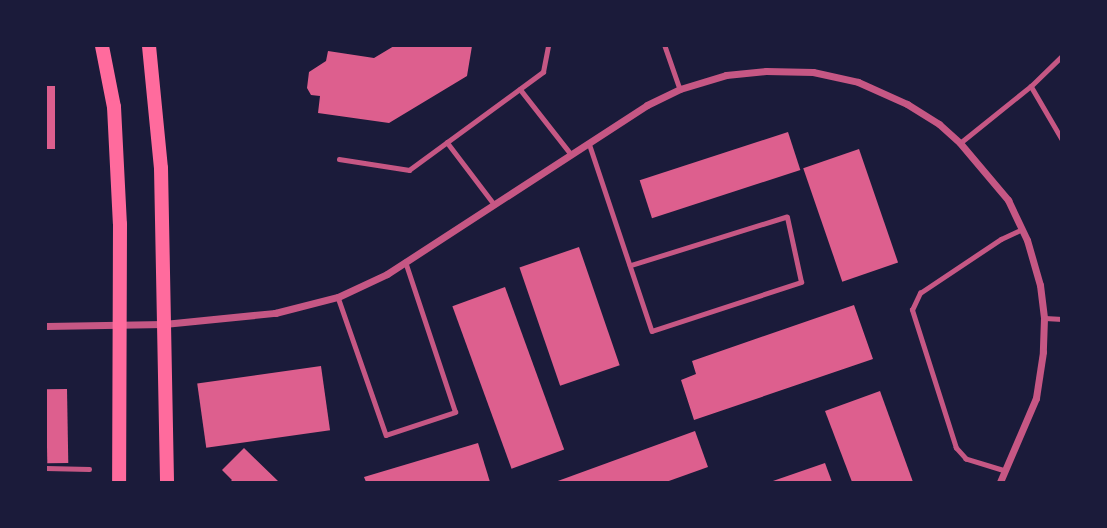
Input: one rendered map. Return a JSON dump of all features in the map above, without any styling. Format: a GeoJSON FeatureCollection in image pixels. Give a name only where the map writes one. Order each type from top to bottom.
{"type":"FeatureCollection","features":[{"type":"Feature","properties":{"kind":"main road"},"geometry":{"type":"LineString","coordinates":[[102,46],[114,107],[120,224],[119,482]]}},
{"type":"Feature","properties":{"kind":"main road"},"geometry":{"type":"LineString","coordinates":[[149,46],[161,168],[167,482]]}},
{"type":"Feature","properties":{"kind":"street"},"geometry":{"type":"LineString","coordinates":[[46,326],[164,324],[275,313],[338,297],[405,262],[647,105],[680,89],[726,75],[766,71],[813,72],[858,82],[907,104],[960,143],[1007,200],[1022,229],[1040,285],[1044,318],[1043,352],[1035,398],[1000,482]]}},
{"type":"Feature","properties":{"kind":"lane"},"geometry":{"type":"LineString","coordinates":[[339,159],[409,170],[542,72],[548,46]]}},
{"type":"Feature","properties":{"kind":"lane"},"geometry":{"type":"LineString","coordinates":[[665,46],[680,89]]}},
{"type":"Feature","properties":{"kind":"lane"},"geometry":{"type":"LineString","coordinates":[[960,143],[1031,86],[1062,56]]}},
{"type":"Feature","properties":{"kind":"lane"},"geometry":{"type":"LineString","coordinates":[[1031,86],[1061,139]]}},
{"type":"Feature","properties":{"kind":"lane"},"geometry":{"type":"LineString","coordinates":[[520,89],[570,154]]}},
{"type":"Feature","properties":{"kind":"lane"},"geometry":{"type":"LineString","coordinates":[[447,142],[494,204]]}},
{"type":"Feature","properties":{"kind":"lane"},"geometry":{"type":"LineString","coordinates":[[588,143],[652,331],[801,282],[787,216],[630,266]]}},
{"type":"Feature","properties":{"kind":"lane"},"geometry":{"type":"LineString","coordinates":[[1005,471],[966,458],[956,448],[912,310],[920,293],[1001,239],[1022,229]]}},
{"type":"Feature","properties":{"kind":"lane"},"geometry":{"type":"LineString","coordinates":[[338,297],[387,435],[455,412],[405,262]]}},
{"type":"Feature","properties":{"kind":"lane"},"geometry":{"type":"LineString","coordinates":[[1044,318],[1062,319]]}},
{"type":"Feature","properties":{"kind":"lane"},"geometry":{"type":"LineString","coordinates":[[46,468],[89,469]]}},
{"type":"Feature","properties":{"kind":"building"},"geometry":{"type":"Polygon","coordinates":[[[394,46],[472,46],[467,76],[389,123],[318,113],[320,96],[311,95],[307,88],[309,72],[326,61],[328,51],[374,58],[394,46]]]}},
{"type":"Feature","properties":{"kind":"building"},"geometry":{"type":"Polygon","coordinates":[[[46,86],[55,86],[55,149],[46,149],[46,86]]]}},
{"type":"Feature","properties":{"kind":"building"},"geometry":{"type":"Polygon","coordinates":[[[788,132],[800,170],[652,218],[640,180],[788,132]]]}},
{"type":"Feature","properties":{"kind":"building"},"geometry":{"type":"Polygon","coordinates":[[[859,149],[898,262],[842,282],[803,168],[859,149]]]}},
{"type":"Feature","properties":{"kind":"building"},"geometry":{"type":"Polygon","coordinates":[[[579,247],[620,365],[560,386],[519,268],[579,247]]]}},
{"type":"Feature","properties":{"kind":"building"},"geometry":{"type":"Polygon","coordinates":[[[505,287],[564,450],[512,469],[452,306],[505,287]]]}},
{"type":"Feature","properties":{"kind":"building"},"geometry":{"type":"Polygon","coordinates":[[[854,305],[873,359],[694,420],[681,380],[696,374],[692,361],[854,305]]]}},
{"type":"Feature","properties":{"kind":"building"},"geometry":{"type":"Polygon","coordinates":[[[321,366],[330,430],[206,448],[197,383],[321,366]]]}},
{"type":"Feature","properties":{"kind":"building"},"geometry":{"type":"Polygon","coordinates":[[[46,389],[67,389],[68,463],[47,463],[46,389]]]}},
{"type":"Feature","properties":{"kind":"building"},"geometry":{"type":"Polygon","coordinates":[[[880,391],[913,482],[852,482],[825,411],[880,391]]]}},
{"type":"Feature","properties":{"kind":"building"},"geometry":{"type":"Polygon","coordinates":[[[695,431],[708,467],[666,482],[555,482],[695,431]]]}},
{"type":"Feature","properties":{"kind":"building"},"geometry":{"type":"Polygon","coordinates":[[[478,443],[490,482],[366,482],[364,477],[478,443]]]}},
{"type":"Feature","properties":{"kind":"building"},"geometry":{"type":"Polygon","coordinates":[[[244,448],[279,482],[230,482],[232,480],[222,470],[244,448]]]}},
{"type":"Feature","properties":{"kind":"building"},"geometry":{"type":"Polygon","coordinates":[[[825,463],[832,482],[770,482],[825,463]]]}}]}
